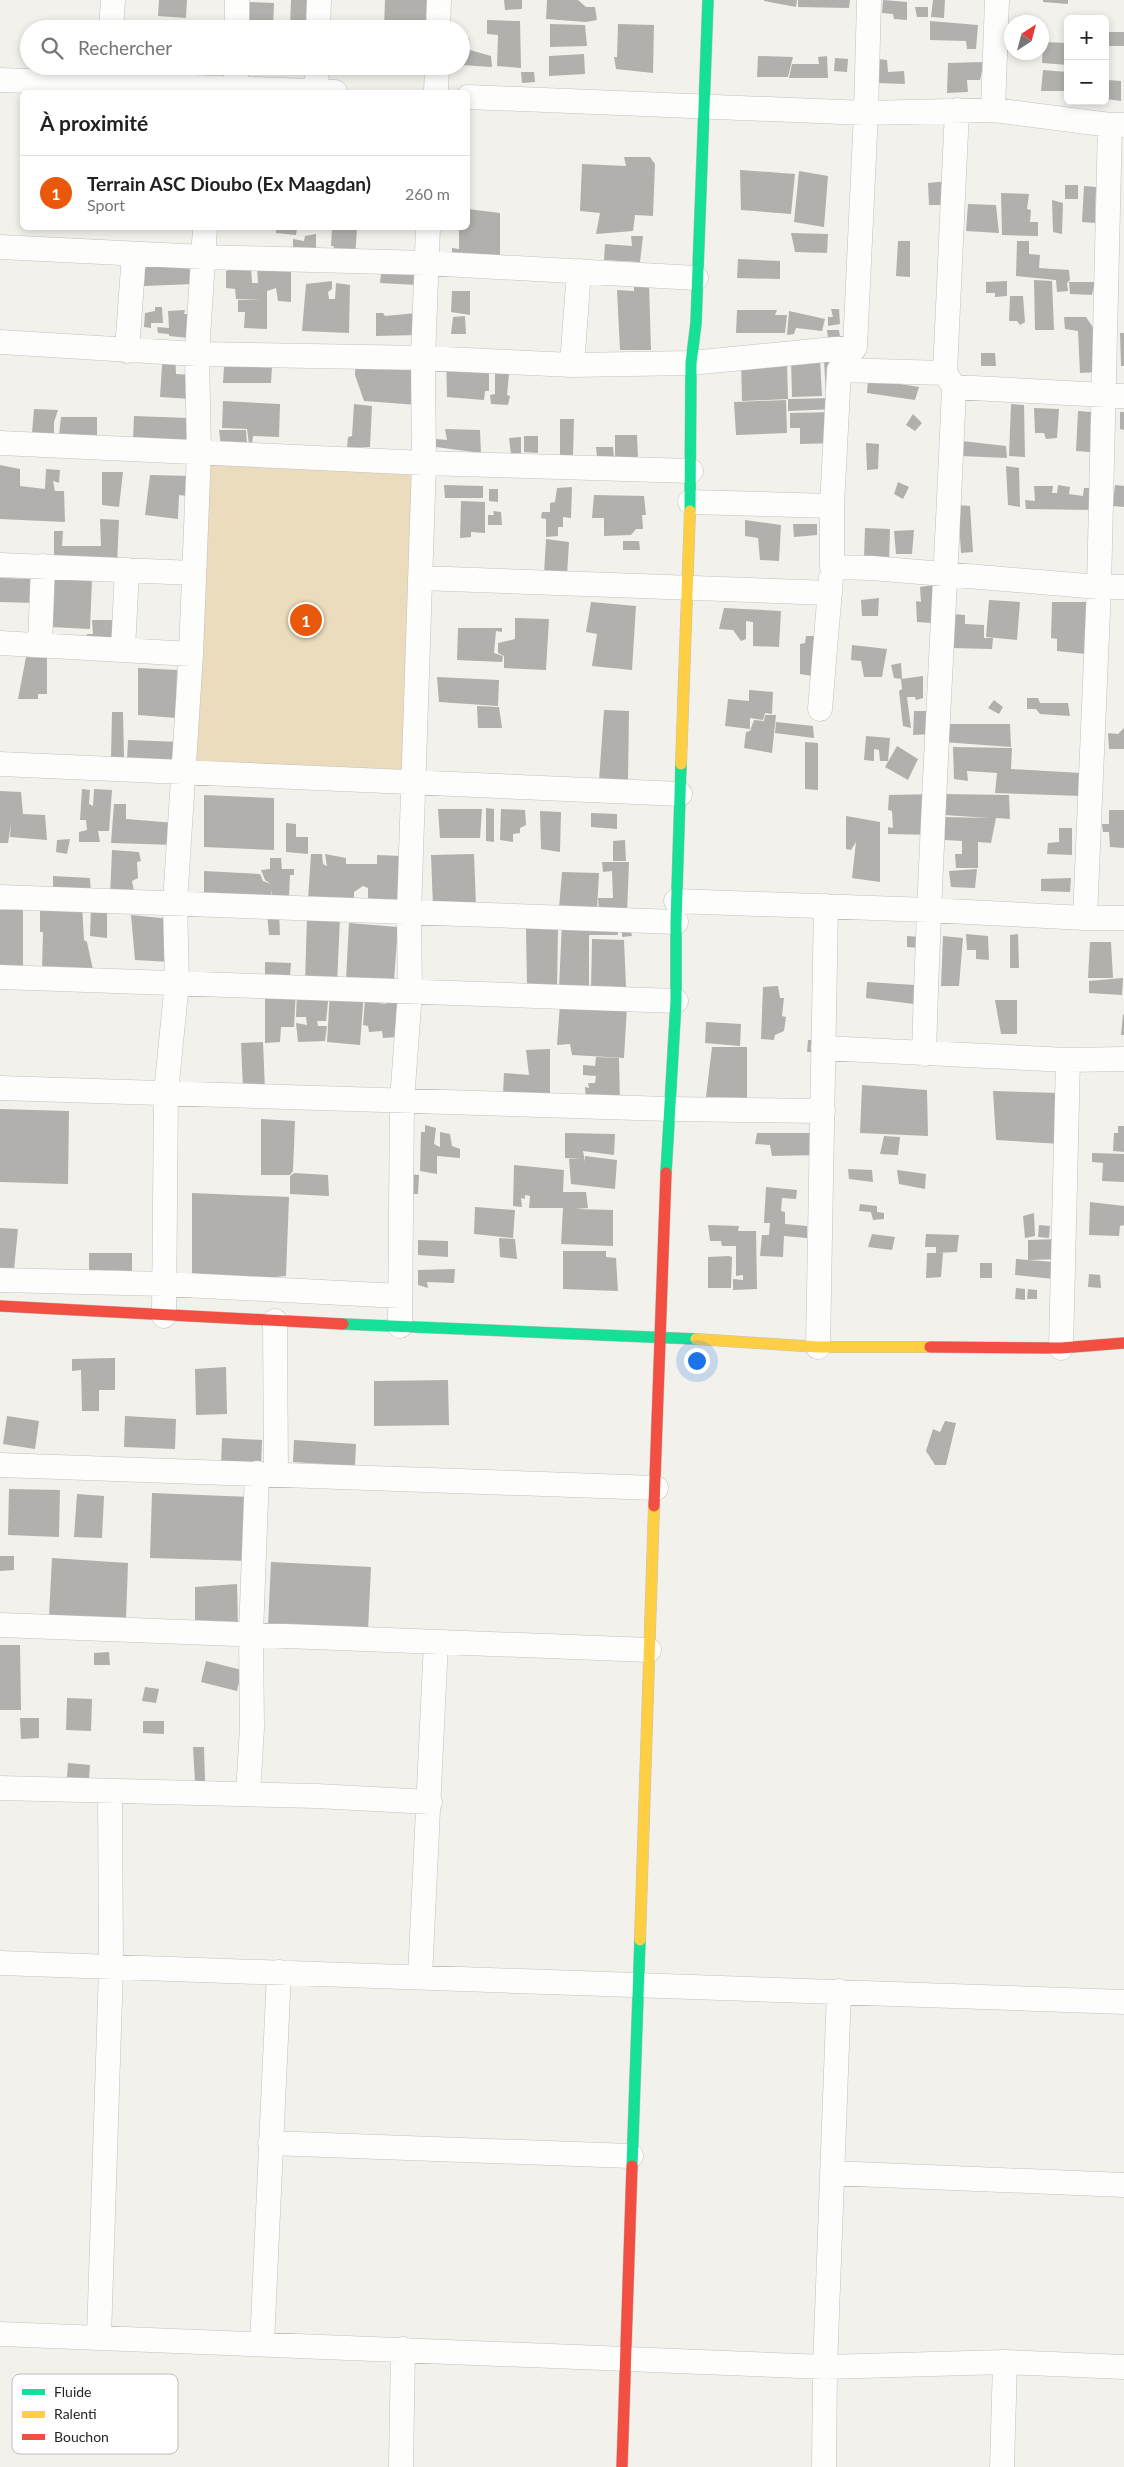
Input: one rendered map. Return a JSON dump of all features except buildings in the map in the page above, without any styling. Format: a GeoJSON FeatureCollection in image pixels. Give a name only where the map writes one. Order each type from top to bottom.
{"type":"FeatureCollection","features":[{"type":"Feature","properties":{"kind":"main road"},"geometry":{"type":"LineString","coordinates":[[622,2467],[624,2359],[660,1336],[669,1109],[676,1001],[676,912],[691,471],[691,363],[696,323],[696,278],[708,0]]}},
{"type":"Feature","properties":{"kind":"main road"},"geometry":{"type":"LineString","coordinates":[[0,1306],[164,1316],[660,1336],[818,1346],[1060,1348],[1124,1342]]}},
{"type":"Feature","properties":{"kind":"street"},"geometry":{"type":"LineString","coordinates":[[112,20],[113,0]]}},
{"type":"Feature","properties":{"kind":"street"},"geometry":{"type":"LineString","coordinates":[[237,0],[237,20]]}},
{"type":"Feature","properties":{"kind":"street"},"geometry":{"type":"LineString","coordinates":[[318,20],[319,0]]}},
{"type":"Feature","properties":{"kind":"street"},"geometry":{"type":"LineString","coordinates":[[438,20],[439,0]]}},
{"type":"Feature","properties":{"kind":"street"},"geometry":{"type":"LineString","coordinates":[[820,709],[832,568],[832,506],[839,370],[854,347],[866,113],[868,0]]}},
{"type":"Feature","properties":{"kind":"street"},"geometry":{"type":"LineString","coordinates":[[993,110],[997,0]]}},
{"type":"Feature","properties":{"kind":"street"},"geometry":{"type":"LineString","coordinates":[[316,90],[317,75]]}},
{"type":"Feature","properties":{"kind":"street"},"geometry":{"type":"LineString","coordinates":[[436,90],[437,75]]}},
{"type":"Feature","properties":{"kind":"street"},"geometry":{"type":"LineString","coordinates":[[0,80],[109,76],[210,90],[236,78],[305,90]]}},
{"type":"Feature","properties":{"kind":"street"},"geometry":{"type":"LineString","coordinates":[[470,97],[866,113],[993,110],[1117,125],[1114,396],[1099,587],[1085,918]]}},
{"type":"Feature","properties":{"kind":"street"},"geometry":{"type":"LineString","coordinates":[[924,1054],[928,910],[946,574],[949,380],[957,110]]}},
{"type":"Feature","properties":{"kind":"street"},"geometry":{"type":"LineString","coordinates":[[164,1316],[166,1093],[177,982],[175,903],[191,654],[199,452],[197,354],[204,230]]}},
{"type":"Feature","properties":{"kind":"street"},"geometry":{"type":"LineString","coordinates":[[400,1326],[402,1101],[410,992],[409,913],[424,463],[423,358],[428,230]]}},
{"type":"Feature","properties":{"kind":"street"},"geometry":{"type":"LineString","coordinates":[[0,247],[203,257],[426,263],[696,278]]}},
{"type":"Feature","properties":{"kind":"street"},"geometry":{"type":"LineString","coordinates":[[128,351],[134,254]]}},
{"type":"Feature","properties":{"kind":"street"},"geometry":{"type":"LineString","coordinates":[[572,365],[580,271]]}},
{"type":"Feature","properties":{"kind":"street"},"geometry":{"type":"LineString","coordinates":[[0,342],[197,354],[423,358],[572,365],[691,363],[854,347]]}},
{"type":"Feature","properties":{"kind":"street"},"geometry":{"type":"LineString","coordinates":[[839,370],[1114,396]]}},
{"type":"Feature","properties":{"kind":"street"},"geometry":{"type":"LineString","coordinates":[[0,443],[424,463],[691,471]]}},
{"type":"Feature","properties":{"kind":"street"},"geometry":{"type":"LineString","coordinates":[[690,502],[832,506]]}},
{"type":"Feature","properties":{"kind":"street"},"geometry":{"type":"LineString","coordinates":[[0,565],[194,573]]}},
{"type":"Feature","properties":{"kind":"street"},"geometry":{"type":"LineString","coordinates":[[40,645],[43,566]]}},
{"type":"Feature","properties":{"kind":"street"},"geometry":{"type":"LineString","coordinates":[[832,568],[872,568],[1099,587],[1124,587]]}},
{"type":"Feature","properties":{"kind":"street"},"geometry":{"type":"LineString","coordinates":[[122,650],[127,570]]}},
{"type":"Feature","properties":{"kind":"street"},"geometry":{"type":"LineString","coordinates":[[420,578],[830,593]]}},
{"type":"Feature","properties":{"kind":"street"},"geometry":{"type":"LineString","coordinates":[[0,643],[191,654]]}},
{"type":"Feature","properties":{"kind":"street"},"geometry":{"type":"LineString","coordinates":[[0,764],[680,794]]}},
{"type":"Feature","properties":{"kind":"street"},"geometry":{"type":"LineString","coordinates":[[0,897],[409,913],[676,912],[826,906],[1085,918],[1124,918]]}},
{"type":"Feature","properties":{"kind":"street"},"geometry":{"type":"LineString","coordinates":[[818,1346],[826,906]]}},
{"type":"Feature","properties":{"kind":"street"},"geometry":{"type":"LineString","coordinates":[[0,978],[177,982],[676,1001]]}},
{"type":"Feature","properties":{"kind":"street"},"geometry":{"type":"LineString","coordinates":[[823,1048],[1068,1060],[1124,1059]]}},
{"type":"Feature","properties":{"kind":"street"},"geometry":{"type":"LineString","coordinates":[[1060,1348],[1068,1060]]}},
{"type":"Feature","properties":{"kind":"street"},"geometry":{"type":"LineString","coordinates":[[0,1088],[669,1109],[823,1111]]}},
{"type":"Feature","properties":{"kind":"street"},"geometry":{"type":"LineString","coordinates":[[0,1280],[164,1284],[400,1296]]}},
{"type":"Feature","properties":{"kind":"street"},"geometry":{"type":"LineString","coordinates":[[248,1794],[252,1728],[251,1634],[266,1473],[275,1321]]}},
{"type":"Feature","properties":{"kind":"street"},"geometry":{"type":"LineString","coordinates":[[0,1465],[656,1488]]}},
{"type":"Feature","properties":{"kind":"street"},"geometry":{"type":"LineString","coordinates":[[0,1625],[649,1650]]}},
{"type":"Feature","properties":{"kind":"street"},"geometry":{"type":"LineString","coordinates":[[420,1977],[430,1802],[436,1642]]}},
{"type":"Feature","properties":{"kind":"street"},"geometry":{"type":"LineString","coordinates":[[0,1788],[248,1794],[430,1802]]}},
{"type":"Feature","properties":{"kind":"street"},"geometry":{"type":"LineString","coordinates":[[99,2337],[111,1968],[110,1792]]}},
{"type":"Feature","properties":{"kind":"street"},"geometry":{"type":"LineString","coordinates":[[0,1963],[839,1990],[1124,2002]]}},
{"type":"Feature","properties":{"kind":"street"},"geometry":{"type":"LineString","coordinates":[[262,2344],[279,1972]]}},
{"type":"Feature","properties":{"kind":"street"},"geometry":{"type":"LineString","coordinates":[[824,2467],[825,2367],[839,1990]]}},
{"type":"Feature","properties":{"kind":"street"},"geometry":{"type":"LineString","coordinates":[[270,2142],[631,2156]]}},
{"type":"Feature","properties":{"kind":"street"},"geometry":{"type":"LineString","coordinates":[[832,2173],[1124,2185]]}},
{"type":"Feature","properties":{"kind":"street"},"geometry":{"type":"LineString","coordinates":[[0,2334],[825,2367],[1005,2362],[1124,2367]]}},
{"type":"Feature","properties":{"kind":"street"},"geometry":{"type":"LineString","coordinates":[[401,2467],[403,2349]]}},
{"type":"Feature","properties":{"kind":"street"},"geometry":{"type":"LineString","coordinates":[[1002,2467],[1005,2362]]}},
{"type":"Feature","properties":{"kind":"shaded area"},"geometry":{"type":"Polygon","coordinates":[[[206,463],[416,471],[406,778],[196,769],[206,463]]]}},
{"type":"Feature","properties":{"kind":"traffic: fast"},"geometry":{"type":"LineString","coordinates":[[690,511],[691,363],[696,323],[708,0]]}},
{"type":"Feature","properties":{"kind":"traffic: fast"},"geometry":{"type":"LineString","coordinates":[[666,1173],[676,1001],[676,922],[681,764]]}},
{"type":"Feature","properties":{"kind":"traffic: fast"},"geometry":{"type":"LineString","coordinates":[[343,1324],[696,1339]]}},
{"type":"Feature","properties":{"kind":"traffic: fast"},"geometry":{"type":"LineString","coordinates":[[632,2166],[640,1940]]}},
{"type":"Feature","properties":{"kind":"traffic: slow"},"geometry":{"type":"LineString","coordinates":[[681,764],[690,511]]}},
{"type":"Feature","properties":{"kind":"traffic: slow"},"geometry":{"type":"LineString","coordinates":[[696,1339],[818,1347],[930,1347]]}},
{"type":"Feature","properties":{"kind":"traffic: slow"},"geometry":{"type":"LineString","coordinates":[[640,1940],[654,1506]]}},
{"type":"Feature","properties":{"kind":"traffic: jam"},"geometry":{"type":"LineString","coordinates":[[654,1506],[666,1173]]}},
{"type":"Feature","properties":{"kind":"traffic: jam"},"geometry":{"type":"LineString","coordinates":[[0,1306],[343,1324]]}},
{"type":"Feature","properties":{"kind":"traffic: jam"},"geometry":{"type":"LineString","coordinates":[[930,1347],[1061,1348],[1124,1343]]}},
{"type":"Feature","properties":{"kind":"traffic: jam"},"geometry":{"type":"LineString","coordinates":[[622,2467],[632,2166]]}},
{"type":"Feature","properties":{"kind":"place","name":"Terrain ASC Dioubo (Ex Maagdan)"},"geometry":{"type":"Point","coordinates":[306,620]}}]}
